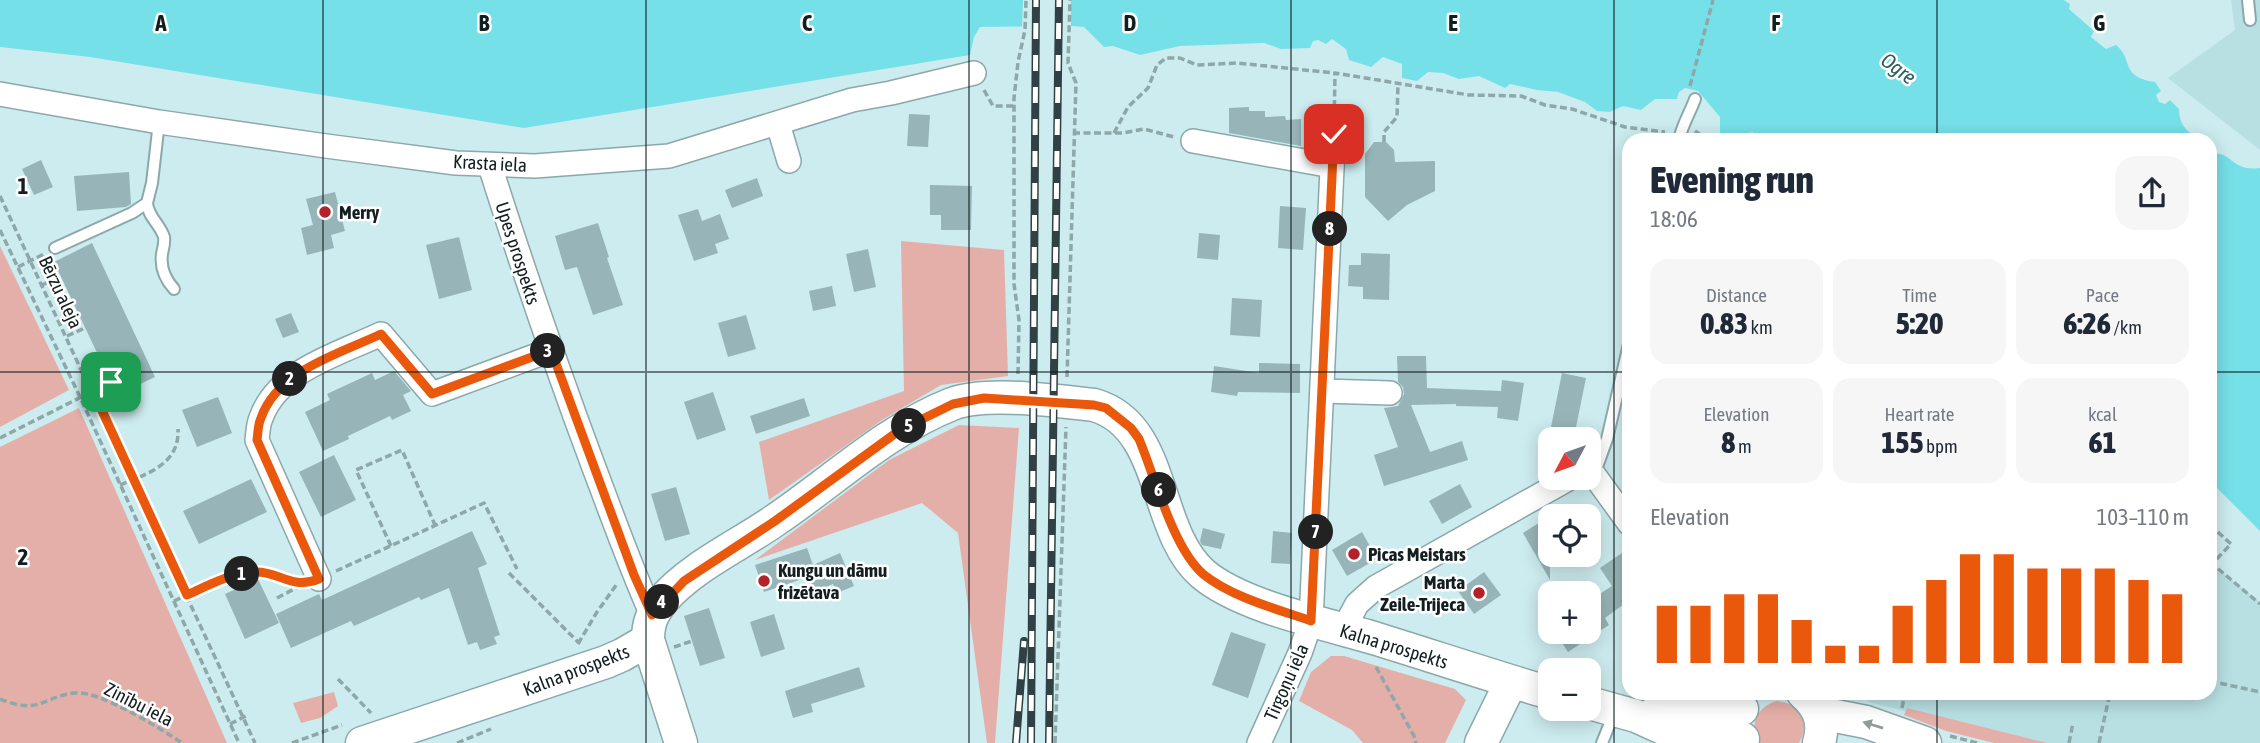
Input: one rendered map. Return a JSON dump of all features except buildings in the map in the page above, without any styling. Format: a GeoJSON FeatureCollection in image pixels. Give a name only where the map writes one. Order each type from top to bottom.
{"type":"FeatureCollection","features":[{"type":"Feature","properties":{"kind":"main road","name":"Kalna prospekts"},"geometry":{"type":"LineString","coordinates":[[367,729],[622,656],[650,627],[684,581],[775,521],[900,430],[953,404],[984,398],[1106,408],[1131,428],[1139,439],[1176,537],[1203,574],[1224,588],[1311,621],[1538,690]]}},
{"type":"Feature","properties":{"kind":"main road","name":"Upes prospekts"},"geometry":{"type":"LineString","coordinates":[[650,627],[681,743]]}},
{"type":"Feature","properties":{"kind":"main road"},"geometry":{"type":"LineString","coordinates":[[1481,743],[1511,682]]}},
{"type":"Feature","properties":{"kind":"main road"},"geometry":{"type":"LineString","coordinates":[[1614,710],[1746,713]]}},
{"type":"Feature","properties":{"kind":"main road"},"geometry":{"type":"LineString","coordinates":[[1814,716],[1866,722],[1925,743]]}},
{"type":"Feature","properties":{"kind":"street","name":"Krasta iela"},"geometry":{"type":"LineString","coordinates":[[0,94],[159,122],[326,146],[490,166],[535,166],[669,156],[852,100],[974,73]]}},
{"type":"Feature","properties":{"kind":"street"},"geometry":{"type":"LineString","coordinates":[[778,124],[789,161]]}},
{"type":"Feature","properties":{"kind":"street"},"geometry":{"type":"LineString","coordinates":[[1193,142],[1333,157]]}},
{"type":"Feature","properties":{"kind":"street","name":"Tirgoņu iela"},"geometry":{"type":"LineString","coordinates":[[1259,743],[1300,653],[1311,621],[1333,157]]}},
{"type":"Feature","properties":{"kind":"street","name":"Upes prospekts"},"geometry":{"type":"LineString","coordinates":[[490,166],[551,350],[634,575],[650,627]]}},
{"type":"Feature","properties":{"kind":"street"},"geometry":{"type":"LineString","coordinates":[[319,579],[257,440],[260,419],[285,382],[381,334],[432,394],[551,350]]}},
{"type":"Feature","properties":{"kind":"street"},"geometry":{"type":"LineString","coordinates":[[1323,390],[1390,393]]}},
{"type":"Feature","properties":{"kind":"street"},"geometry":{"type":"LineString","coordinates":[[1601,488],[1622,514]]}},
{"type":"Feature","properties":{"kind":"street"},"geometry":{"type":"LineString","coordinates":[[1343,630],[1357,604],[1376,587],[1549,490]]}},
{"type":"Feature","properties":{"kind":"lane"},"geometry":{"type":"LineString","coordinates":[[2248,0],[2250,20]]}},
{"type":"Feature","properties":{"kind":"lane"},"geometry":{"type":"LineString","coordinates":[[1680,133],[1692,95]]}},
{"type":"Feature","properties":{"kind":"lane"},"geometry":{"type":"LineString","coordinates":[[159,122],[147,203],[148,212],[165,240],[161,257],[164,278],[174,289]]}},
{"type":"Feature","properties":{"kind":"lane"},"geometry":{"type":"LineString","coordinates":[[55,248],[132,213],[147,203]]}},
{"type":"Feature","properties":{"kind":"lane"},"geometry":{"type":"LineString","coordinates":[[1601,452],[1607,439],[1622,374]]}},
{"type":"Feature","properties":{"kind":"lane"},"geometry":{"type":"LineString","coordinates":[[1602,743],[1614,710]]}},
{"type":"Feature","properties":{"kind":"path"},"geometry":{"type":"LineString","coordinates":[[1017,399],[1019,320],[1014,284],[1014,98],[1018,62],[1026,30],[1026,0]]}},
{"type":"Feature","properties":{"kind":"path"},"geometry":{"type":"LineString","coordinates":[[1069,31],[1070,0]]}},
{"type":"Feature","properties":{"kind":"path"},"geometry":{"type":"LineString","coordinates":[[1692,95],[1713,0]]}},
{"type":"Feature","properties":{"kind":"path"},"geometry":{"type":"LineString","coordinates":[[1114,133],[1128,107],[1147,88],[1157,65],[1166,58],[1180,58],[1197,65],[1237,63],[1335,73],[1468,95],[1521,96],[1545,106],[1572,109],[1625,127],[1657,133]]}},
{"type":"Feature","properties":{"kind":"path"},"geometry":{"type":"LineString","coordinates":[[1333,157],[1335,73]]}},
{"type":"Feature","properties":{"kind":"path"},"geometry":{"type":"LineString","coordinates":[[1384,142],[1384,132],[1397,117],[1398,84]]}},
{"type":"Feature","properties":{"kind":"path"},"geometry":{"type":"LineString","coordinates":[[993,106],[1016,106]]}},
{"type":"Feature","properties":{"kind":"path"},"geometry":{"type":"LineString","coordinates":[[1073,133],[1114,133],[1144,129],[1193,142]]}},
{"type":"Feature","properties":{"kind":"path","name":"Bērzu aleja"},"geometry":{"type":"LineString","coordinates":[[0,196],[246,716],[255,743]]}},
{"type":"Feature","properties":{"kind":"path","name":"Bērzu aleja"},"geometry":{"type":"LineString","coordinates":[[0,230],[239,743]]}},
{"type":"Feature","properties":{"kind":"path"},"geometry":{"type":"LineString","coordinates":[[18,267],[55,248]]}},
{"type":"Feature","properties":{"kind":"path"},"geometry":{"type":"LineString","coordinates":[[42,285],[61,276]]}},
{"type":"Feature","properties":{"kind":"path"},"geometry":{"type":"LineString","coordinates":[[66,336],[85,327]]}},
{"type":"Feature","properties":{"kind":"path"},"geometry":{"type":"LineString","coordinates":[[0,438],[111,382]]}},
{"type":"Feature","properties":{"kind":"path"},"geometry":{"type":"LineString","coordinates":[[1066,423],[1074,424]]}},
{"type":"Feature","properties":{"kind":"path"},"geometry":{"type":"LineString","coordinates":[[120,485],[156,470],[169,458],[178,442],[178,429]]}},
{"type":"Feature","properties":{"kind":"path"},"geometry":{"type":"LineString","coordinates":[[391,546],[356,470],[402,450],[435,526]]}},
{"type":"Feature","properties":{"kind":"path"},"geometry":{"type":"LineString","coordinates":[[319,579],[484,503],[517,569]]}},
{"type":"Feature","properties":{"kind":"path"},"geometry":{"type":"LineString","coordinates":[[2217,531],[2231,544],[2217,558]]}},
{"type":"Feature","properties":{"kind":"path"},"geometry":{"type":"LineString","coordinates":[[2217,569],[2260,604]]}},
{"type":"Feature","properties":{"kind":"path"},"geometry":{"type":"LineString","coordinates":[[174,601],[227,577],[257,572],[305,584],[277,598]]}},
{"type":"Feature","properties":{"kind":"path"},"geometry":{"type":"LineString","coordinates":[[509,573],[580,644],[606,662]]}},
{"type":"Feature","properties":{"kind":"path"},"geometry":{"type":"LineString","coordinates":[[1373,662],[1416,743]]}},
{"type":"Feature","properties":{"kind":"path"},"geometry":{"type":"LineString","coordinates":[[338,680],[367,729]]}},
{"type":"Feature","properties":{"kind":"path"},"geometry":{"type":"LineString","coordinates":[[2217,683],[2260,692]]}},
{"type":"Feature","properties":{"kind":"path","name":"Zinību iela"},"geometry":{"type":"LineString","coordinates":[[0,699],[14,705],[29,706],[74,693],[83,693],[119,707],[182,743]]}},
{"type":"Feature","properties":{"kind":"path"},"geometry":{"type":"LineString","coordinates":[[1899,717],[1903,700]]}},
{"type":"Feature","properties":{"kind":"path"},"geometry":{"type":"LineString","coordinates":[[2099,743],[2108,700]]}},
{"type":"Feature","properties":{"kind":"path"},"geometry":{"type":"LineString","coordinates":[[230,724],[246,716]]}},
{"type":"Feature","properties":{"kind":"path"},"geometry":{"type":"LineString","coordinates":[[2069,743],[2073,723]]}},
{"type":"Feature","properties":{"kind":"shaded area"},"geometry":{"type":"Polygon","coordinates":[[[2231,0],[2260,0],[2260,150],[2168,78],[2235,30],[2231,0]]]}},
{"type":"Feature","properties":{"kind":"shaded area"},"geometry":{"type":"Polygon","coordinates":[[[901,241],[1004,250],[1008,376],[941,385],[882,420],[769,500],[759,442],[904,391],[901,241]]]}},
{"type":"Feature","properties":{"kind":"shaded area"},"geometry":{"type":"Polygon","coordinates":[[[0,246],[69,390],[0,427],[0,246]]]}},
{"type":"Feature","properties":{"kind":"shaded area"},"geometry":{"type":"Polygon","coordinates":[[[79,408],[227,743],[0,743],[0,447],[79,408]]]}},
{"type":"Feature","properties":{"kind":"shaded area"},"geometry":{"type":"Polygon","coordinates":[[[959,425],[1019,428],[995,743],[987,743],[958,533],[922,503],[755,560],[889,460],[959,425]]]}},
{"type":"Feature","properties":{"kind":"shaded area"},"geometry":{"type":"Polygon","coordinates":[[[2217,568],[2260,602],[2260,743],[2032,743],[1866,700],[2217,700],[2217,568]]]}},
{"type":"Feature","properties":{"kind":"shaded area"},"geometry":{"type":"Polygon","coordinates":[[[1331,656],[1344,656],[1455,689],[1466,700],[1445,743],[1363,743],[1352,730],[1299,701],[1311,672],[1331,656]]]}},
{"type":"Feature","properties":{"kind":"shaded area"},"geometry":{"type":"Polygon","coordinates":[[[334,692],[338,706],[320,718],[301,723],[293,703],[334,692]]]}},
{"type":"Feature","properties":{"kind":"shaded area"},"geometry":{"type":"Polygon","coordinates":[[[1776,701],[1791,705],[1801,715],[1804,728],[1799,743],[1760,743],[1756,736],[1756,718],[1763,708],[1776,701]]]}},
{"type":"Feature","properties":{"kind":"shaded area"},"geometry":{"type":"Polygon","coordinates":[[[1907,708],[2047,743],[1994,743],[1946,731],[1904,715],[1907,708]]]}},
{"type":"Feature","properties":{"kind":"water","name":"Ogre"},"geometry":{"type":"Polygon","coordinates":[[[0,0],[2064,0],[2070,4],[2069,9],[2094,31],[2091,37],[2106,49],[2116,45],[2136,76],[2155,82],[2161,91],[2156,95],[2159,102],[2165,104],[2170,100],[2179,109],[2181,120],[2190,133],[1720,133],[1720,117],[1698,91],[1685,88],[1679,92],[1677,99],[1655,99],[1641,110],[1623,106],[1610,112],[1597,111],[1585,102],[1558,92],[1510,84],[1505,88],[1479,76],[1459,79],[1443,73],[1428,72],[1417,81],[1402,78],[1402,64],[1383,57],[1371,67],[1349,60],[1346,49],[1332,39],[1326,44],[1313,41],[1310,48],[1281,49],[1264,43],[1180,46],[1140,55],[1113,46],[1104,47],[1084,27],[1073,26],[980,27],[974,37],[970,55],[524,128],[90,57],[0,47],[0,0]]]}},
{"type":"Feature","properties":{"kind":"water"},"geometry":{"type":"Polygon","coordinates":[[[2217,153],[2242,167],[2260,168],[2260,531],[2217,488],[2217,153]]]}},
{"type":"Feature","properties":{"kind":"pier"},"geometry":{"type":"Polygon","coordinates":[[[1023,0],[1071,0],[1071,29],[1022,29],[1023,0]]]}},
{"type":"Feature","properties":{"kind":"railway"},"geometry":{"type":"LineString","coordinates":[[1031,743],[1036,0]]}},
{"type":"Feature","properties":{"kind":"railway"},"geometry":{"type":"LineString","coordinates":[[1049,743],[1059,0]]}},
{"type":"Feature","properties":{"kind":"railway"},"geometry":{"type":"LineString","coordinates":[[1016,743],[1024,641]]}},
{"type":"Feature","properties":{"kind":"place","name":"Merry"},"geometry":{"type":"Point","coordinates":[325,212]}},
{"type":"Feature","properties":{"kind":"place","name":"Picas Meistars"},"geometry":{"type":"Point","coordinates":[1354,554]}},
{"type":"Feature","properties":{"kind":"place","name":"Kungu un dāmu frizētava"},"geometry":{"type":"Point","coordinates":[764,581]}},
{"type":"Feature","properties":{"kind":"place","name":"Marta Zeile-Trijeca"},"geometry":{"type":"Point","coordinates":[1479,593]}},
{"type":"Feature","properties":{"kind":"route"},"geometry":{"type":"LineString","coordinates":[[111,382],[93,391],[187,595],[227,577],[257,572],[305,584],[319,579],[257,440],[260,419],[285,382],[381,334],[432,394],[551,350],[634,575],[652,615],[684,581],[775,521],[900,430],[953,404],[984,398],[1067,402],[1106,408],[1131,428],[1139,439],[1176,537],[1203,574],[1224,588],[1311,621],[1334,134]]}}]}
